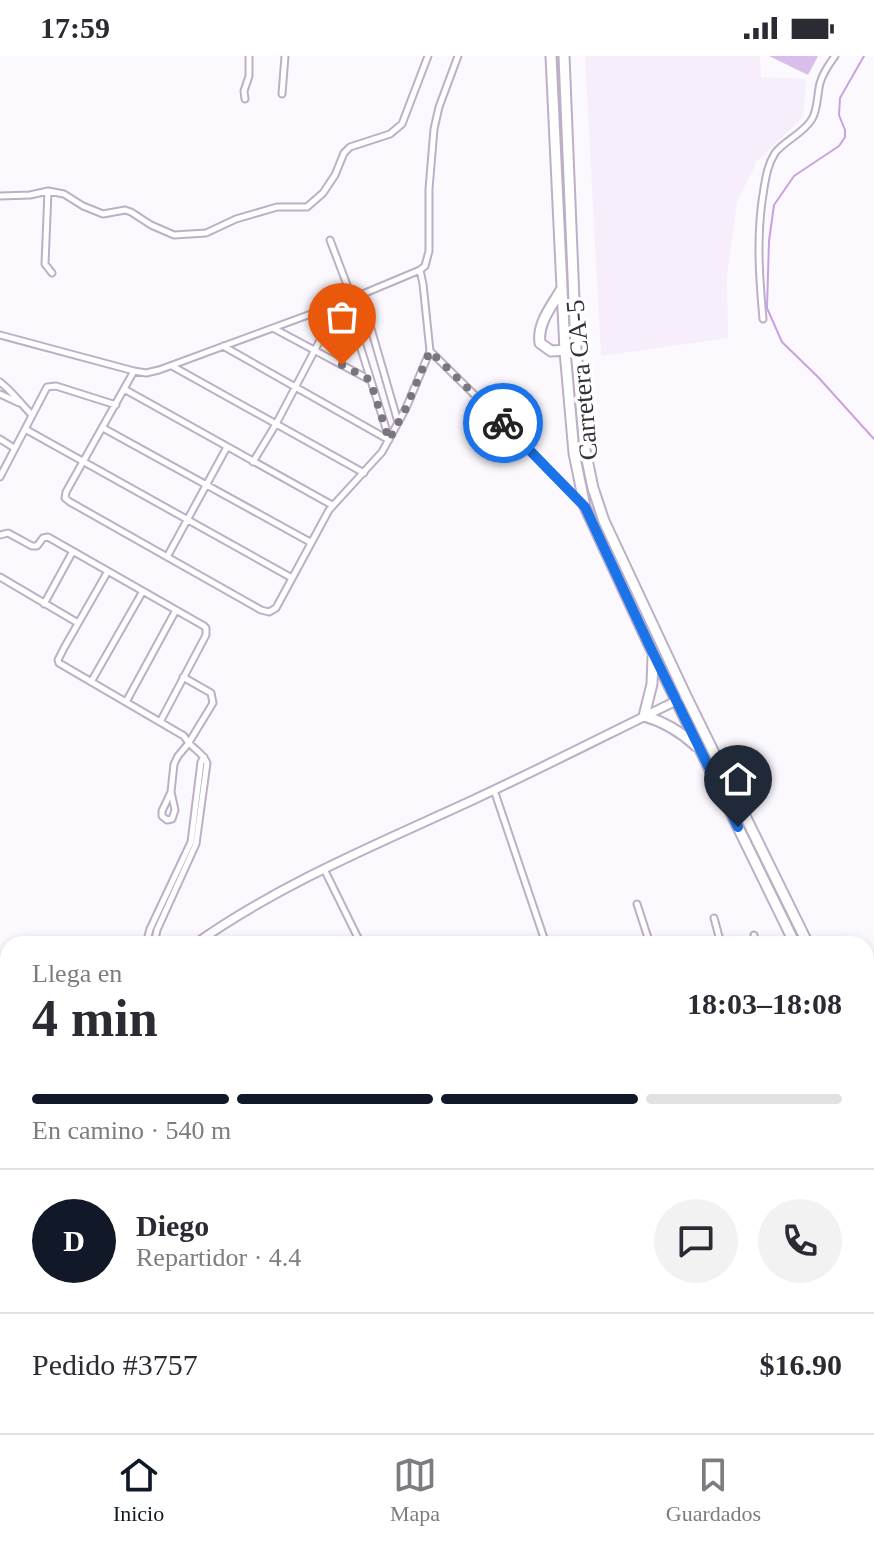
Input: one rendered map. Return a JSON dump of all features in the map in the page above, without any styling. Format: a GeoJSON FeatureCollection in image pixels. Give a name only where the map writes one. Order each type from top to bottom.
{"type":"FeatureCollection","features":[{"type":"Feature","properties":{"kind":"highway","name":"Carretera CA-5"},"geometry":{"type":"LineString","coordinates":[[551,56],[565,351],[574,453],[585,507],[651,649],[681,698],[804,936]]}},
{"type":"Feature","properties":{"kind":"highway","name":"Carretera CA-5"},"geometry":{"type":"LineString","coordinates":[[564,56],[576,349],[585,450],[604,521],[700,749],[791,936]]}},
{"type":"Feature","properties":{"kind":"highway"},"geometry":{"type":"LineString","coordinates":[[562,287],[540,329],[540,343],[551,351],[576,349]]}},
{"type":"Feature","properties":{"kind":"highway"},"geometry":{"type":"LineString","coordinates":[[651,649],[652,684],[644,716],[676,729],[700,749]]}},
{"type":"Feature","properties":{"kind":"main road"},"geometry":{"type":"LineString","coordinates":[[206,936],[323,868],[494,790],[681,698]]}},
{"type":"Feature","properties":{"kind":"street"},"geometry":{"type":"LineString","coordinates":[[245,99],[249,56]]}},
{"type":"Feature","properties":{"kind":"street"},"geometry":{"type":"LineString","coordinates":[[282,94],[285,56]]}},
{"type":"Feature","properties":{"kind":"street"},"geometry":{"type":"LineString","coordinates":[[0,196],[48,191],[64,194],[103,214],[125,210],[131,212],[174,235],[206,233],[236,219],[277,207],[307,207],[323,193],[350,147],[390,134],[402,124],[428,56]]}},
{"type":"Feature","properties":{"kind":"street"},"geometry":{"type":"LineString","coordinates":[[0,335],[146,373],[273,328],[420,270],[425,266],[429,251],[429,189],[434,129],[458,56]]}},
{"type":"Feature","properties":{"kind":"street"},"geometry":{"type":"LineString","coordinates":[[763,319],[758,249],[766,175],[778,150],[812,119],[820,80],[835,56]]}},
{"type":"Feature","properties":{"kind":"street"},"geometry":{"type":"LineString","coordinates":[[48,191],[45,264],[52,273]]}},
{"type":"Feature","properties":{"kind":"street"},"geometry":{"type":"LineString","coordinates":[[330,240],[389,440]]}},
{"type":"Feature","properties":{"kind":"street"},"geometry":{"type":"LineString","coordinates":[[134,371],[65,498],[269,612],[276,608],[332,505],[382,452],[430,351],[420,270]]}},
{"type":"Feature","properties":{"kind":"street"},"geometry":{"type":"LineString","coordinates":[[361,294],[398,423]]}},
{"type":"Feature","properties":{"kind":"street"},"geometry":{"type":"LineString","coordinates":[[253,462],[339,303]]}},
{"type":"Feature","properties":{"kind":"street"},"geometry":{"type":"LineString","coordinates":[[273,328],[370,380]]}},
{"type":"Feature","properties":{"kind":"street"},"geometry":{"type":"LineString","coordinates":[[223,346],[389,440]]}},
{"type":"Feature","properties":{"kind":"street"},"geometry":{"type":"LineString","coordinates":[[430,351],[585,507]]}},
{"type":"Feature","properties":{"kind":"street"},"geometry":{"type":"LineString","coordinates":[[171,366],[364,473]]}},
{"type":"Feature","properties":{"kind":"street"},"geometry":{"type":"LineString","coordinates":[[0,382],[15,394],[32,415]]}},
{"type":"Feature","properties":{"kind":"street"},"geometry":{"type":"LineString","coordinates":[[0,477],[45,389],[53,385],[116,405]]}},
{"type":"Feature","properties":{"kind":"street"},"geometry":{"type":"LineString","coordinates":[[124,389],[332,505]]}},
{"type":"Feature","properties":{"kind":"street"},"geometry":{"type":"LineString","coordinates":[[0,394],[20,403]]}},
{"type":"Feature","properties":{"kind":"street"},"geometry":{"type":"LineString","coordinates":[[103,428],[310,542]]}},
{"type":"Feature","properties":{"kind":"street"},"geometry":{"type":"LineString","coordinates":[[25,429],[292,578]]}},
{"type":"Feature","properties":{"kind":"street"},"geometry":{"type":"LineString","coordinates":[[0,439],[14,448]]}},
{"type":"Feature","properties":{"kind":"street"},"geometry":{"type":"LineString","coordinates":[[167,557],[227,447]]}},
{"type":"Feature","properties":{"kind":"street"},"geometry":{"type":"LineString","coordinates":[[0,535],[8,533],[32,546],[37,546],[48,537],[204,626],[207,632],[160,722]]}},
{"type":"Feature","properties":{"kind":"street"},"geometry":{"type":"LineString","coordinates":[[44,604],[73,551]]}},
{"type":"Feature","properties":{"kind":"street"},"geometry":{"type":"LineString","coordinates":[[108,571],[60,655],[59,663],[184,736],[188,744],[205,756],[207,763],[196,844],[156,936]]}},
{"type":"Feature","properties":{"kind":"street"},"geometry":{"type":"LineString","coordinates":[[0,577],[78,623]]}},
{"type":"Feature","properties":{"kind":"street"},"geometry":{"type":"LineString","coordinates":[[91,682],[143,591]]}},
{"type":"Feature","properties":{"kind":"street"},"geometry":{"type":"LineString","coordinates":[[126,702],[176,610]]}},
{"type":"Feature","properties":{"kind":"street"},"geometry":{"type":"LineString","coordinates":[[171,792],[162,811],[162,816],[167,820],[172,819],[174,814],[171,792],[174,764],[214,699],[208,691],[183,677]]}},
{"type":"Feature","properties":{"kind":"street"},"geometry":{"type":"LineString","coordinates":[[148,936],[191,842],[201,762],[205,756]]}},
{"type":"Feature","properties":{"kind":"street"},"geometry":{"type":"LineString","coordinates":[[494,790],[543,936]]}},
{"type":"Feature","properties":{"kind":"street"},"geometry":{"type":"LineString","coordinates":[[323,868],[357,936]]}},
{"type":"Feature","properties":{"kind":"street"},"geometry":{"type":"LineString","coordinates":[[637,904],[647,936]]}},
{"type":"Feature","properties":{"kind":"street"},"geometry":{"type":"LineString","coordinates":[[714,918],[719,936]]}},
{"type":"Feature","properties":{"kind":"shaded area"},"geometry":{"type":"Polygon","coordinates":[[[585,56],[760,56],[761,77],[806,79],[803,117],[757,161],[737,202],[727,277],[728,338],[601,356],[585,56]]]}},
{"type":"Feature","properties":{"kind":"shaded area"},"geometry":{"type":"Polygon","coordinates":[[[769,56],[818,56],[808,75],[769,56]]]}},
{"type":"Feature","properties":{"kind":"waterway"},"geometry":{"type":"LineString","coordinates":[[864,56],[840,98],[839,115],[845,137],[839,146],[794,176],[774,205],[769,241],[767,308],[782,342],[874,439]]}},
{"type":"Feature","properties":{"kind":"way so far"},"geometry":{"type":"LineString","coordinates":[[342,365],[370,380],[389,440],[430,351],[503,423]]}},
{"type":"Feature","properties":{"kind":"route"},"geometry":{"type":"LineString","coordinates":[[503,423],[585,507],[738,827]]}}]}
